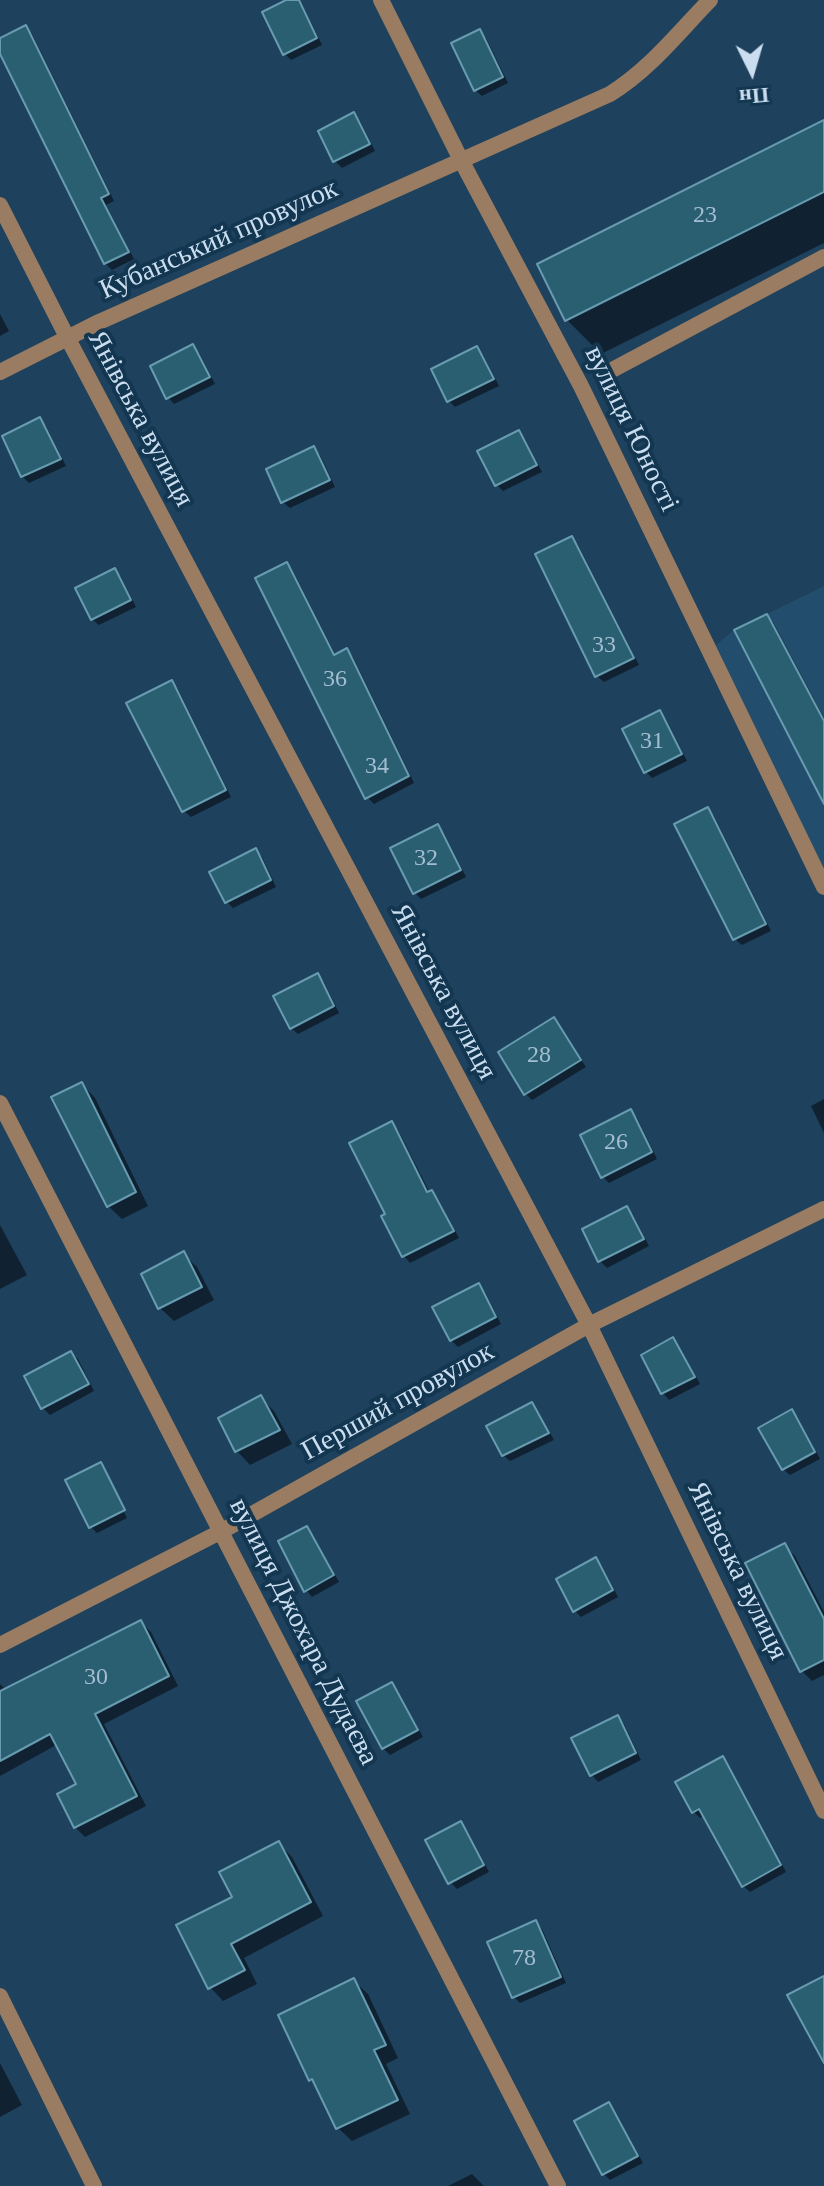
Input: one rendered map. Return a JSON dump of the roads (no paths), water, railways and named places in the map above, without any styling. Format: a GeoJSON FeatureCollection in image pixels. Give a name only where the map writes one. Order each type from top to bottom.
{"type":"FeatureCollection","features":[{"type":"Feature","properties":{"kind":"street","name":"вулиця Юності"},"geometry":{"type":"LineString","coordinates":[[381,0],[461,160],[581,386],[824,887]]}},
{"type":"Feature","properties":{"kind":"street","name":"Кубанський провулок"},"geometry":{"type":"LineString","coordinates":[[0,372],[67,337],[610,94],[654,62],[710,0]]}},
{"type":"Feature","properties":{"kind":"street","name":"Янівська вулиця"},"geometry":{"type":"LineString","coordinates":[[0,205],[589,1325],[824,1811]]}},
{"type":"Feature","properties":{"kind":"street"},"geometry":{"type":"LineString","coordinates":[[614,369],[824,257]]}},
{"type":"Feature","properties":{"kind":"street","name":"вулиця Джохара Дудаєва"},"geometry":{"type":"LineString","coordinates":[[0,1103],[558,2186]]}},
{"type":"Feature","properties":{"kind":"street","name":"Перший провулок"},"geometry":{"type":"LineString","coordinates":[[0,1645],[222,1531],[589,1325],[824,1209]]}},
{"type":"Feature","properties":{"kind":"street"},"geometry":{"type":"LineString","coordinates":[[0,1996],[94,2186]]}}]}
